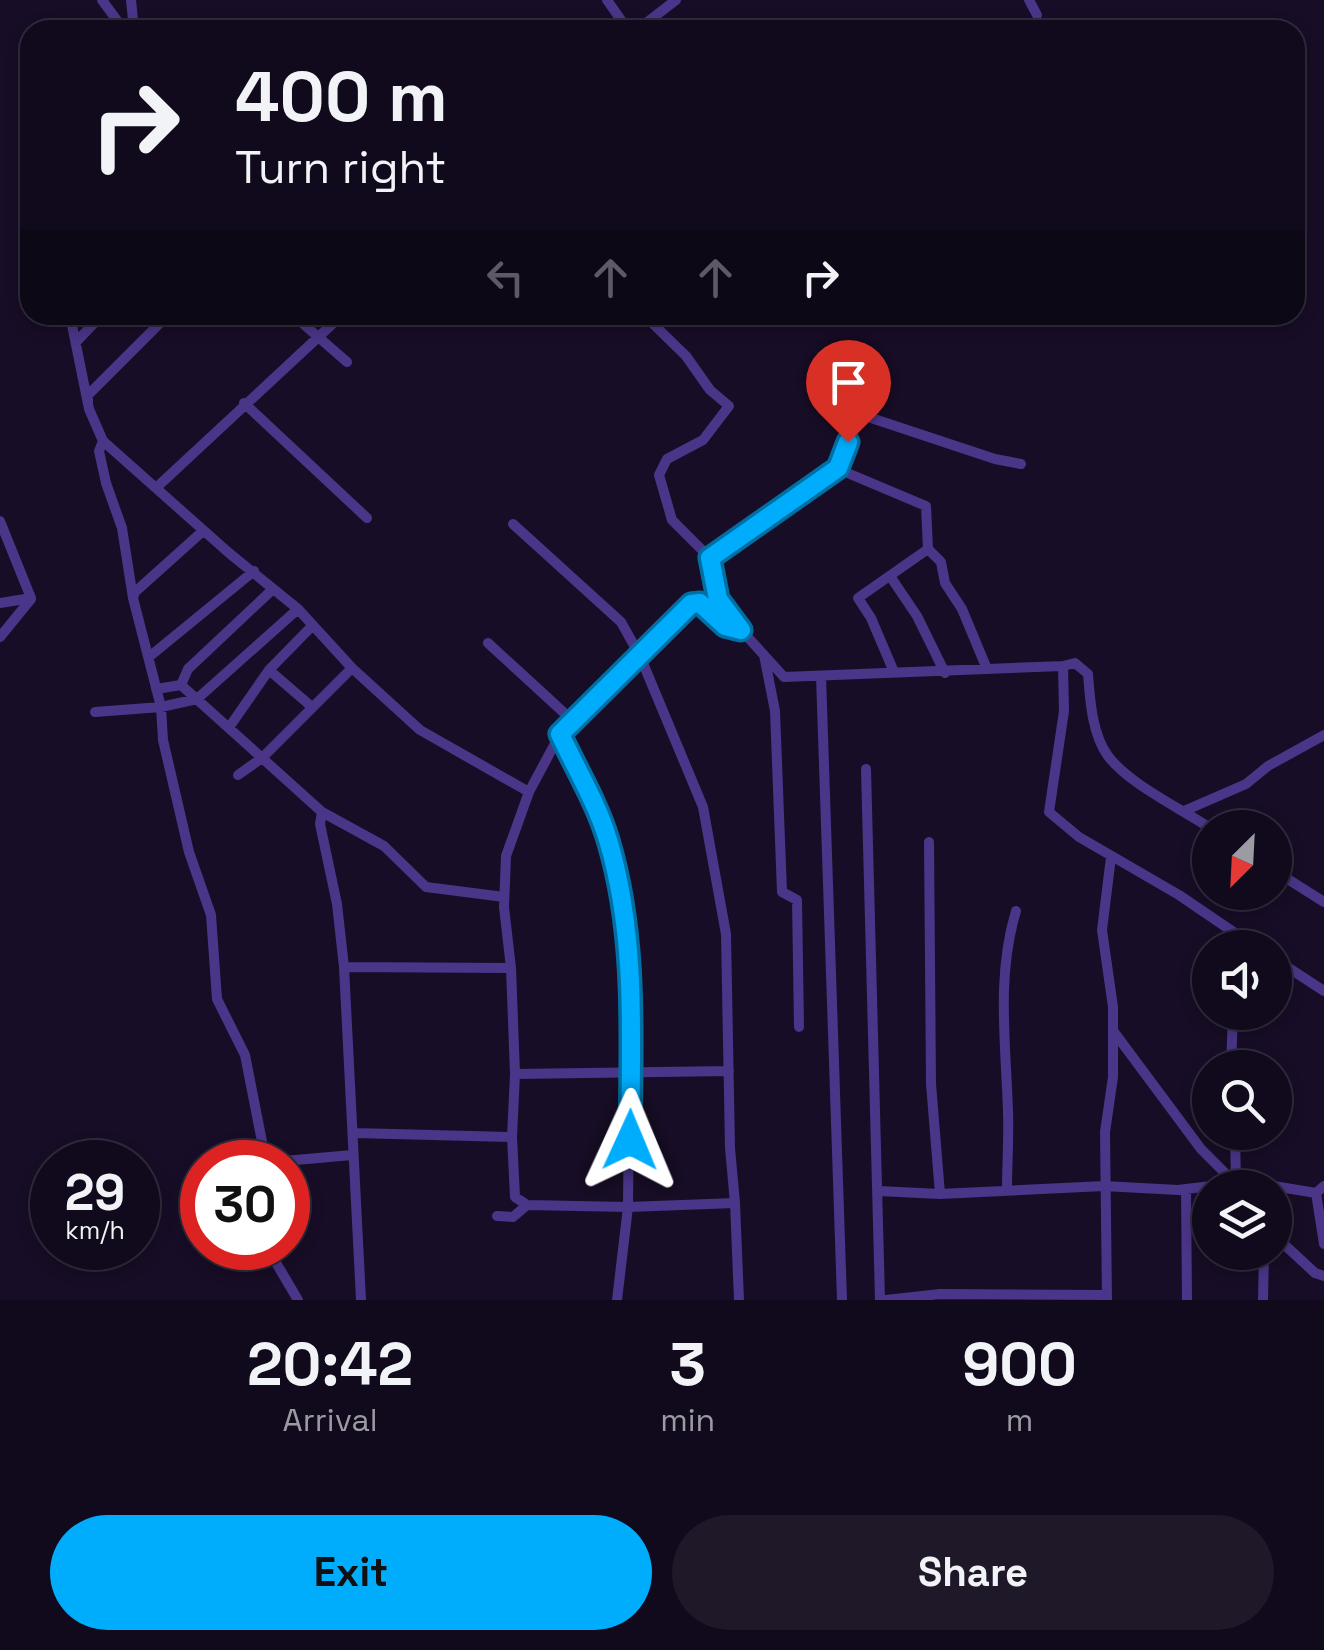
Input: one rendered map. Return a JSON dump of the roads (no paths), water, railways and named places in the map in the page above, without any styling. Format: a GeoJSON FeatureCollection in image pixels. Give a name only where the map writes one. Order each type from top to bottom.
{"type":"FeatureCollection","features":[{"type":"Feature","properties":{"kind":"street"},"geometry":{"type":"LineString","coordinates":[[651,20],[676,0]]}},
{"type":"Feature","properties":{"kind":"street"},"geometry":{"type":"LineString","coordinates":[[1030,0],[1037,15]]}},
{"type":"Feature","properties":{"kind":"street"},"geometry":{"type":"LineString","coordinates":[[72,325],[88,409],[103,441],[298,609],[352,668],[420,730],[529,792]]}},
{"type":"Feature","properties":{"kind":"street"},"geometry":{"type":"LineString","coordinates":[[76,342],[92,325]]}},
{"type":"Feature","properties":{"kind":"street"},"geometry":{"type":"LineString","coordinates":[[88,409],[88,395],[158,325]]}},
{"type":"Feature","properties":{"kind":"street"},"geometry":{"type":"LineString","coordinates":[[304,325],[347,362]]}},
{"type":"Feature","properties":{"kind":"street"},"geometry":{"type":"LineString","coordinates":[[156,487],[332,325]]}},
{"type":"Feature","properties":{"kind":"street"},"geometry":{"type":"LineString","coordinates":[[654,325],[686,356],[710,390],[729,406],[699,448],[667,459],[659,475],[672,520],[710,558],[718,599],[784,677],[946,672],[1075,662],[1088,674],[1092,716],[1107,755],[1132,777],[1192,816]]}},
{"type":"Feature","properties":{"kind":"street"},"geometry":{"type":"LineString","coordinates":[[244,402],[367,518]]}},
{"type":"Feature","properties":{"kind":"street"},"geometry":{"type":"LineString","coordinates":[[710,558],[838,468],[861,413],[982,456],[1021,464]]}},
{"type":"Feature","properties":{"kind":"street"},"geometry":{"type":"LineString","coordinates":[[103,441],[100,451],[106,483],[122,528],[133,598],[160,708],[163,740],[189,852],[212,914],[217,1000],[245,1054],[264,1140]]}},
{"type":"Feature","properties":{"kind":"street"},"geometry":{"type":"LineString","coordinates":[[838,468],[926,506],[928,548],[940,562],[945,583],[962,608],[987,669]]}},
{"type":"Feature","properties":{"kind":"street"},"geometry":{"type":"LineString","coordinates":[[0,521],[32,598]]}},
{"type":"Feature","properties":{"kind":"street"},"geometry":{"type":"LineString","coordinates":[[513,524],[621,622],[640,656],[703,807],[726,934],[740,1300]]}},
{"type":"Feature","properties":{"kind":"street"},"geometry":{"type":"LineString","coordinates":[[133,598],[203,531]]}},
{"type":"Feature","properties":{"kind":"street"},"geometry":{"type":"LineString","coordinates":[[894,672],[858,598],[928,548]]}},
{"type":"Feature","properties":{"kind":"street"},"geometry":{"type":"LineString","coordinates":[[149,657],[254,571]]}},
{"type":"Feature","properties":{"kind":"street"},"geometry":{"type":"LineString","coordinates":[[890,576],[917,616],[946,672]]}},
{"type":"Feature","properties":{"kind":"street"},"geometry":{"type":"LineString","coordinates":[[182,685],[188,669],[274,589]]}},
{"type":"Feature","properties":{"kind":"street"},"geometry":{"type":"LineString","coordinates":[[0,602],[32,598]]}},
{"type":"Feature","properties":{"kind":"street"},"geometry":{"type":"LineString","coordinates":[[0,637],[32,598]]}},
{"type":"Feature","properties":{"kind":"street"},"geometry":{"type":"LineString","coordinates":[[736,1203],[628,1207],[527,1204],[515,1197],[512,1137],[516,1074],[504,896],[506,856],[529,792],[560,734],[695,602],[725,626],[741,630]]}},
{"type":"Feature","properties":{"kind":"street"},"geometry":{"type":"LineString","coordinates":[[95,712],[160,708],[197,699],[298,609]]}},
{"type":"Feature","properties":{"kind":"street"},"geometry":{"type":"LineString","coordinates":[[230,726],[270,670],[313,625]]}},
{"type":"Feature","properties":{"kind":"street"},"geometry":{"type":"LineString","coordinates":[[488,643],[573,721]]}},
{"type":"Feature","properties":{"kind":"street"},"geometry":{"type":"LineString","coordinates":[[764,654],[775,711],[782,892],[797,900],[799,1027]]}},
{"type":"Feature","properties":{"kind":"street"},"geometry":{"type":"LineString","coordinates":[[1062,666],[1064,711],[1049,812],[1111,857],[1180,895],[1230,930]]}},
{"type":"Feature","properties":{"kind":"street"},"geometry":{"type":"LineString","coordinates":[[238,776],[262,758],[352,668]]}},
{"type":"Feature","properties":{"kind":"street"},"geometry":{"type":"LineString","coordinates":[[270,670],[312,707]]}},
{"type":"Feature","properties":{"kind":"street"},"geometry":{"type":"LineString","coordinates":[[821,676],[842,1300]]}},
{"type":"Feature","properties":{"kind":"street"},"geometry":{"type":"LineString","coordinates":[[156,690],[182,685]]}},
{"type":"Feature","properties":{"kind":"street"},"geometry":{"type":"LineString","coordinates":[[182,685],[322,812],[384,846],[426,887],[504,896]]}},
{"type":"Feature","properties":{"kind":"street"},"geometry":{"type":"LineString","coordinates":[[560,734],[599,816],[615,871],[630,976],[628,1207],[617,1300]]}},
{"type":"Feature","properties":{"kind":"street"},"geometry":{"type":"LineString","coordinates":[[1184,811],[1246,784],[1268,766],[1324,736]]}},
{"type":"Feature","properties":{"kind":"street"},"geometry":{"type":"LineString","coordinates":[[866,769],[870,1002],[883,1300],[1107,1297],[1104,1132],[1113,1077],[1114,1032],[1102,930],[1111,857]]}},
{"type":"Feature","properties":{"kind":"street"},"geometry":{"type":"LineString","coordinates":[[322,812],[320,824],[337,904],[344,967],[361,1300]]}},
{"type":"Feature","properties":{"kind":"street"},"geometry":{"type":"LineString","coordinates":[[930,842],[930,1084],[940,1194]]}},
{"type":"Feature","properties":{"kind":"street"},"geometry":{"type":"LineString","coordinates":[[1292,881],[1324,902]]}},
{"type":"Feature","properties":{"kind":"street"},"geometry":{"type":"LineString","coordinates":[[1007,1190],[1004,978],[1006,946],[1016,911]]}},
{"type":"Feature","properties":{"kind":"street"},"geometry":{"type":"LineString","coordinates":[[344,967],[511,968]]}},
{"type":"Feature","properties":{"kind":"street"},"geometry":{"type":"LineString","coordinates":[[1292,970],[1324,991]]}},
{"type":"Feature","properties":{"kind":"street"},"geometry":{"type":"LineString","coordinates":[[1114,1032],[1201,1149],[1223,1170]]}},
{"type":"Feature","properties":{"kind":"street"},"geometry":{"type":"LineString","coordinates":[[516,1074],[729,1071]]}},
{"type":"Feature","properties":{"kind":"street"},"geometry":{"type":"LineString","coordinates":[[354,1132],[512,1137]]}},
{"type":"Feature","properties":{"kind":"street"},"geometry":{"type":"LineString","coordinates":[[310,1159],[352,1155]]}},
{"type":"Feature","properties":{"kind":"street"},"geometry":{"type":"LineString","coordinates":[[879,1191],[940,1194],[1104,1186],[1192,1188]]}},
{"type":"Feature","properties":{"kind":"street"},"geometry":{"type":"LineString","coordinates":[[1292,1188],[1320,1190],[1324,1244]]}},
{"type":"Feature","properties":{"kind":"street"},"geometry":{"type":"LineString","coordinates":[[1186,1189],[1187,1300]]}},
{"type":"Feature","properties":{"kind":"street"},"geometry":{"type":"LineString","coordinates":[[497,1216],[513,1217],[527,1204]]}},
{"type":"Feature","properties":{"kind":"street"},"geometry":{"type":"LineString","coordinates":[[1292,1252],[1314,1273],[1324,1276]]}},
{"type":"Feature","properties":{"kind":"street"},"geometry":{"type":"LineString","coordinates":[[280,1270],[298,1300]]}},
{"type":"Feature","properties":{"kind":"street"},"geometry":{"type":"LineString","coordinates":[[1263,1300],[1264,1270]]}}]}
